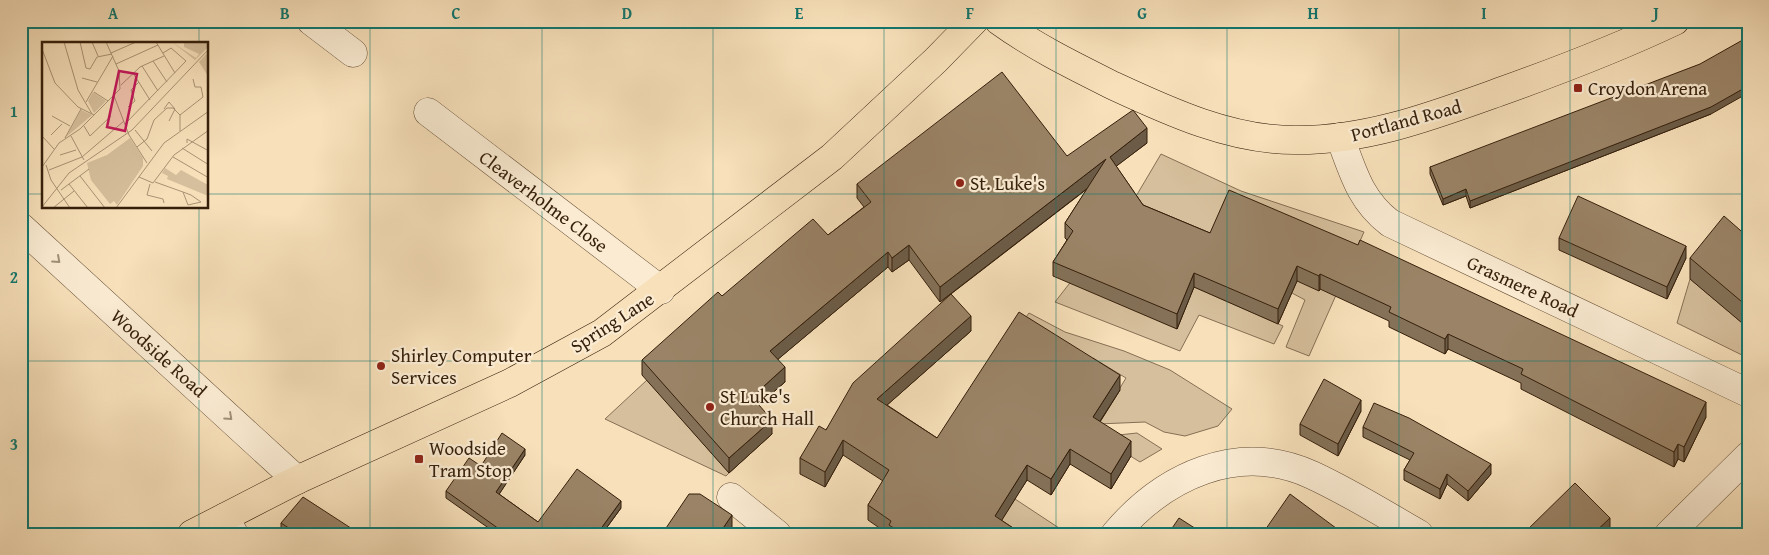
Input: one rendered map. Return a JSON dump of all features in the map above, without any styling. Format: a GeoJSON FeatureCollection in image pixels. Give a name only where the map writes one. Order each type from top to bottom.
{"type":"FeatureCollection","features":[{"type":"Feature","properties":{"kind":"main road","name":"Spring Lane"},"geometry":{"type":"LineString","coordinates":[[192,534],[230,525],[297,480],[510,383],[602,333],[661,290],[832,157],[936,60],[974,21]]}},
{"type":"Feature","properties":{"kind":"main road","name":"Portland Road"},"geometry":{"type":"LineString","coordinates":[[999,21],[1042,50],[1151,103],[1215,127],[1241,134],[1293,140],[1340,137],[1380,131],[1453,108],[1594,56],[1675,21]]}},
{"type":"Feature","properties":{"kind":"street"},"geometry":{"type":"LineString","coordinates":[[312,21],[354,53]]}},
{"type":"Feature","properties":{"kind":"street","name":"Cleaverholme Close"},"geometry":{"type":"LineString","coordinates":[[428,112],[661,290]]}},
{"type":"Feature","properties":{"kind":"street","name":"Grasmere Road"},"geometry":{"type":"LineString","coordinates":[[1340,137],[1365,199],[1376,212],[1390,223],[1748,393]]}},
{"type":"Feature","properties":{"kind":"street","name":"Woodside Road"},"geometry":{"type":"LineString","coordinates":[[21,227],[297,480]]}},
{"type":"Feature","properties":{"kind":"street"},"geometry":{"type":"LineString","coordinates":[[1669,534],[1748,456]]}},
{"type":"Feature","properties":{"kind":"street"},"geometry":{"type":"LineString","coordinates":[[1115,534],[1132,514],[1150,498],[1170,486],[1208,468],[1228,463],[1248,462],[1271,464],[1311,474],[1419,534]]}},
{"type":"Feature","properties":{"kind":"street"},"geometry":{"type":"LineString","coordinates":[[731,497],[777,534]]}},
{"type":"Feature","properties":{"kind":"shaded area"},"geometry":{"type":"Polygon","coordinates":[[[1161,154],[1241,191],[1364,232],[1309,356],[1286,347],[1305,300],[1292,293],[1229,205],[1194,287],[1283,326],[1274,344],[1199,315],[1180,351],[1055,302],[1132,203],[1161,154]]]}},
{"type":"Feature","properties":{"kind":"shaded area"},"geometry":{"type":"Polygon","coordinates":[[[1690,279],[1748,328],[1748,358],[1677,323],[1690,279]]]}},
{"type":"Feature","properties":{"kind":"shaded area"},"geometry":{"type":"Polygon","coordinates":[[[1029,313],[1065,332],[1124,351],[1170,370],[1232,409],[1218,426],[1185,436],[1164,432],[1145,422],[1098,424],[1126,378],[1093,358],[1074,390],[1019,327],[1029,313]]]}},
{"type":"Feature","properties":{"kind":"shaded area"},"geometry":{"type":"Polygon","coordinates":[[[647,380],[729,473],[726,476],[605,419],[647,380]]]}},
{"type":"Feature","properties":{"kind":"shaded area"},"geometry":{"type":"Polygon","coordinates":[[[1137,433],[1162,449],[1140,462],[1100,437],[1137,433]]]}},
{"type":"Feature","properties":{"kind":"shaded area"},"geometry":{"type":"Polygon","coordinates":[[[1015,499],[1059,528],[1056,534],[999,534],[995,531],[1015,499]]]}},
{"type":"Feature","properties":{"kind":"building"},"geometry":{"type":"Polygon","coordinates":[[[1748,37],[1748,86],[1711,107],[1470,201],[1466,189],[1443,199],[1430,167],[1700,64],[1748,37]]]}},
{"type":"Feature","properties":{"kind":"building"},"geometry":{"type":"Polygon","coordinates":[[[1002,72],[1067,156],[1133,110],[1147,128],[1110,157],[1143,205],[1210,233],[1229,190],[1358,245],[1360,240],[1706,402],[1684,447],[1678,444],[1674,452],[1521,374],[1523,369],[1448,334],[1445,339],[1389,312],[1391,307],[1320,274],[1319,276],[1297,266],[1278,309],[1194,273],[1177,314],[1053,262],[1073,231],[1065,223],[1106,159],[940,287],[909,245],[892,258],[888,252],[770,351],[785,367],[752,397],[772,420],[729,458],[642,360],[718,292],[722,296],[813,219],[828,235],[871,202],[857,184],[1002,72]]]}},
{"type":"Feature","properties":{"kind":"building"},"geometry":{"type":"Polygon","coordinates":[[[1578,196],[1686,246],[1667,287],[1559,238],[1578,196]]]}},
{"type":"Feature","properties":{"kind":"building"},"geometry":{"type":"Polygon","coordinates":[[[1724,216],[1748,237],[1748,307],[1690,258],[1724,216]]]}},
{"type":"Feature","properties":{"kind":"building"},"geometry":{"type":"Polygon","coordinates":[[[951,294],[971,316],[877,399],[937,438],[1019,312],[1120,375],[1093,417],[1131,441],[1111,474],[1070,449],[1051,479],[1027,465],[995,516],[1022,534],[903,534],[889,525],[891,521],[868,505],[889,470],[843,440],[825,472],[800,458],[819,426],[826,430],[853,383],[951,294]]]}},
{"type":"Feature","properties":{"kind":"building"},"geometry":{"type":"Polygon","coordinates":[[[1324,379],[1361,400],[1338,444],[1300,424],[1324,379]]]}},
{"type":"Feature","properties":{"kind":"building"},"geometry":{"type":"Polygon","coordinates":[[[1374,403],[1409,418],[1491,464],[1468,491],[1447,474],[1440,489],[1404,470],[1414,453],[1363,427],[1374,403]]]}},
{"type":"Feature","properties":{"kind":"building"},"geometry":{"type":"Polygon","coordinates":[[[502,433],[525,449],[496,492],[538,522],[577,469],[621,501],[597,534],[506,534],[446,491],[469,458],[481,466],[502,433]]]}},
{"type":"Feature","properties":{"kind":"building"},"geometry":{"type":"Polygon","coordinates":[[[1575,483],[1610,518],[1593,534],[1523,534],[1575,483]]]}},
{"type":"Feature","properties":{"kind":"building"},"geometry":{"type":"Polygon","coordinates":[[[689,494],[700,494],[732,515],[719,534],[662,534],[689,494]]]}},
{"type":"Feature","properties":{"kind":"building"},"geometry":{"type":"Polygon","coordinates":[[[1290,494],[1344,534],[1263,533],[1290,494]]]}},
{"type":"Feature","properties":{"kind":"building"},"geometry":{"type":"Polygon","coordinates":[[[303,497],[360,534],[298,534],[281,523],[303,497]]]}},
{"type":"Feature","properties":{"kind":"building"},"geometry":{"type":"Polygon","coordinates":[[[1179,518],[1204,534],[1168,534],[1179,518]]]}},
{"type":"Feature","properties":{"kind":"place","name":"Croydon Arena"},"geometry":{"type":"Point","coordinates":[1578,88]}},
{"type":"Feature","properties":{"kind":"place","name":"St. Luke's"},"geometry":{"type":"Point","coordinates":[960,183]}},
{"type":"Feature","properties":{"kind":"place","name":"Shirley Computer Services"},"geometry":{"type":"Point","coordinates":[381,366]}},
{"type":"Feature","properties":{"kind":"place","name":"St Luke's Church Hall"},"geometry":{"type":"Point","coordinates":[710,407]}},
{"type":"Feature","properties":{"kind":"place","name":"Woodside Tram Stop"},"geometry":{"type":"Point","coordinates":[419,459]}}]}
